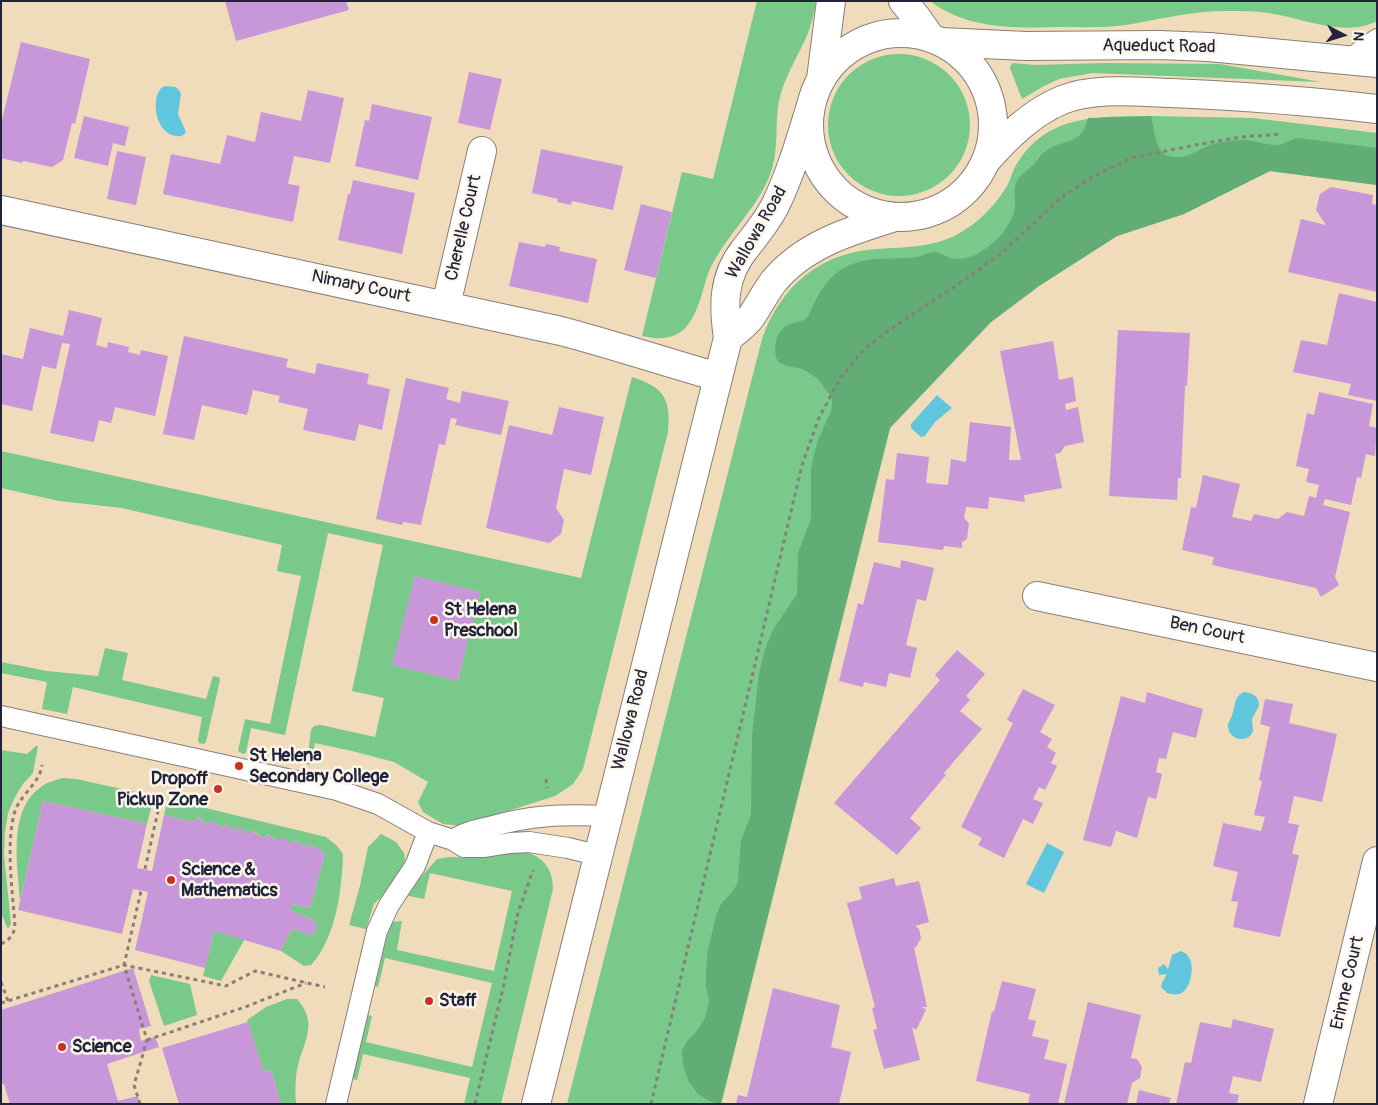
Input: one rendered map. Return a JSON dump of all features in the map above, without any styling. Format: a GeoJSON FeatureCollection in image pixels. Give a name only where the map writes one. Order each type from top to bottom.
{"type":"FeatureCollection","features":[{"type":"Feature","properties":{"kind":"main road"},"geometry":{"type":"LineString","coordinates":[[831,1],[817,90],[809,120],[810,138],[815,156],[822,172],[846,199],[878,214],[896,217],[920,215],[942,207],[967,189],[984,163],[991,142],[993,122],[989,101],[981,81],[970,64],[954,50],[936,40],[903,1]]}},
{"type":"Feature","properties":{"kind":"main road","name":"Aqueduct Road"},"geometry":{"type":"LineString","coordinates":[[817,90],[832,64],[847,51],[880,35],[899,33],[918,35],[936,40],[1026,46],[1150,45],[1209,47],[1377,63]]}},
{"type":"Feature","properties":{"kind":"main road","name":"Wallowa Road"},"geometry":{"type":"LineString","coordinates":[[536,1104],[728,338],[724,313],[725,290],[736,261],[770,216],[784,188],[817,90]]}},
{"type":"Feature","properties":{"kind":"main road"},"geometry":{"type":"LineString","coordinates":[[984,163],[1003,142],[1043,109],[1080,94],[1102,92],[1193,94],[1377,109]]}},
{"type":"Feature","properties":{"kind":"main road","name":"Cherelle Court"},"geometry":{"type":"LineString","coordinates":[[446,305],[482,151]]}},
{"type":"Feature","properties":{"kind":"main road","name":"Nimary Court"},"geometry":{"type":"LineString","coordinates":[[1,210],[446,305],[611,344],[670,364],[718,377]]}},
{"type":"Feature","properties":{"kind":"main road","name":"Wallowa Road"},"geometry":{"type":"LineString","coordinates":[[728,338],[751,317],[765,292],[796,260],[818,246],[848,232],[896,217]]}},
{"type":"Feature","properties":{"kind":"main road","name":"Ben Court"},"geometry":{"type":"LineString","coordinates":[[1037,596],[1377,667]]}},
{"type":"Feature","properties":{"kind":"main road","name":"Erinne Court"},"geometry":{"type":"LineString","coordinates":[[1318,1104],[1377,861]]}},
{"type":"Feature","properties":{"kind":"lane"},"geometry":{"type":"LineString","coordinates":[[1347,61],[1377,38]]}},
{"type":"Feature","properties":{"kind":"lane"},"geometry":{"type":"LineString","coordinates":[[1,716],[337,790],[378,804],[428,832],[453,840],[468,848],[510,842],[540,843],[597,855]]}},
{"type":"Feature","properties":{"kind":"lane"},"geometry":{"type":"LineString","coordinates":[[453,840],[462,835],[499,824],[546,815],[607,816]]}},
{"type":"Feature","properties":{"kind":"lane"},"geometry":{"type":"LineString","coordinates":[[336,1104],[377,931],[389,906],[415,866],[428,832]]}},
{"type":"Feature","properties":{"kind":"path"},"geometry":{"type":"LineString","coordinates":[[651,1104],[802,465],[818,420],[839,380],[870,344],[1003,252],[1062,196],[1092,177],[1131,158],[1194,144],[1241,137],[1284,134]]}},
{"type":"Feature","properties":{"kind":"path"},"geometry":{"type":"LineString","coordinates":[[1,944],[9,940],[15,927],[11,849],[12,826],[16,810],[23,795],[41,774],[42,765]]}},
{"type":"Feature","properties":{"kind":"path"},"geometry":{"type":"LineString","coordinates":[[546,779],[548,792],[546,815]]}},
{"type":"Feature","properties":{"kind":"path"},"geometry":{"type":"LineString","coordinates":[[145,869],[162,793]]}},
{"type":"Feature","properties":{"kind":"path"},"geometry":{"type":"LineString","coordinates":[[475,1104],[518,913],[540,843]]}},
{"type":"Feature","properties":{"kind":"path"},"geometry":{"type":"LineString","coordinates":[[140,1104],[134,1085],[147,1040],[124,965],[141,890]]}},
{"type":"Feature","properties":{"kind":"path"},"geometry":{"type":"LineString","coordinates":[[1,1003],[124,965],[226,986],[255,971],[324,987]]}},
{"type":"Feature","properties":{"kind":"path"},"geometry":{"type":"LineString","coordinates":[[1,982],[8,1001]]}},
{"type":"Feature","properties":{"kind":"path"},"geometry":{"type":"LineString","coordinates":[[147,1040],[245,1007],[306,983]]}},
{"type":"Feature","properties":{"kind":"green space"},"geometry":{"type":"Polygon","coordinates":[[[757,1],[816,1],[808,33],[787,77],[779,100],[776,149],[772,169],[760,196],[725,244],[710,269],[696,310],[688,325],[673,336],[658,338],[642,336],[682,172],[713,179],[757,1]]]}},
{"type":"Feature","properties":{"kind":"green space"},"geometry":{"type":"Polygon","coordinates":[[[930,1],[1377,1],[1377,21],[1365,26],[1351,28],[1324,25],[1282,15],[1254,11],[1214,11],[1110,27],[1010,27],[976,22],[960,17],[930,1]]]}},
{"type":"Feature","properties":{"kind":"green space"},"geometry":{"type":"Polygon","coordinates":[[[899,54],[926,60],[938,66],[949,75],[958,86],[964,98],[970,125],[964,152],[958,164],[949,175],[938,184],[926,190],[899,196],[872,190],[860,184],[849,175],[840,164],[834,152],[828,125],[834,98],[840,86],[849,75],[860,66],[872,60],[899,54]]]}},
{"type":"Feature","properties":{"kind":"green space"},"geometry":{"type":"Polygon","coordinates":[[[1013,63],[1035,65],[1105,63],[1220,64],[1321,82],[1092,73],[1059,79],[1022,99],[1010,68],[1013,63]]]}},
{"type":"Feature","properties":{"kind":"green space"},"geometry":{"type":"Polygon","coordinates":[[[1151,116],[1253,118],[1377,133],[1377,185],[1270,171],[1184,214],[1117,236],[1039,286],[991,322],[890,428],[721,1104],[567,1104],[762,339],[780,303],[791,288],[805,276],[820,265],[837,257],[856,252],[938,242],[965,230],[986,213],[997,200],[1026,151],[1040,137],[1056,128],[1092,118],[1151,116]]]}},
{"type":"Feature","properties":{"kind":"green space"},"geometry":{"type":"Polygon","coordinates":[[[1151,116],[1159,148],[1166,155],[1172,157],[1189,155],[1214,144],[1241,140],[1276,145],[1298,138],[1377,148],[1377,185],[1270,171],[1184,214],[1117,236],[1039,286],[991,322],[890,428],[721,1104],[709,1101],[698,1094],[689,1082],[683,1065],[682,1051],[687,1041],[704,1020],[707,1011],[709,1000],[706,987],[708,949],[721,904],[733,891],[738,882],[741,841],[751,814],[752,735],[759,674],[765,649],[773,630],[797,594],[798,553],[811,519],[811,470],[813,458],[832,404],[832,398],[818,379],[803,369],[778,362],[775,346],[778,336],[785,327],[808,317],[823,287],[845,267],[871,259],[915,257],[935,252],[950,258],[960,259],[969,257],[988,247],[1003,232],[1011,220],[1015,207],[1016,182],[1019,178],[1045,152],[1077,137],[1085,127],[1088,118],[1151,116]]]}},
{"type":"Feature","properties":{"kind":"green space"},"geometry":{"type":"Polygon","coordinates":[[[632,377],[652,385],[663,396],[668,411],[668,432],[583,769],[573,784],[555,796],[461,826],[443,824],[423,812],[418,802],[428,782],[394,762],[315,743],[310,765],[307,764],[311,730],[314,726],[321,725],[375,737],[384,698],[352,691],[383,545],[328,533],[285,735],[251,728],[246,753],[243,754],[238,751],[245,719],[270,724],[301,576],[277,571],[282,545],[122,508],[59,501],[1,488],[1,451],[581,578],[632,377]],[[415,576],[393,665],[458,681],[479,592],[415,576]]]}},
{"type":"Feature","properties":{"kind":"green space"},"geometry":{"type":"Polygon","coordinates":[[[105,648],[128,653],[122,680],[206,699],[213,676],[219,677],[220,680],[206,742],[204,744],[199,743],[198,740],[202,717],[73,687],[67,714],[42,709],[47,682],[1,673],[1,662],[47,671],[98,676],[105,648]]]}},
{"type":"Feature","properties":{"kind":"green space"},"geometry":{"type":"Polygon","coordinates":[[[38,746],[33,773],[15,797],[8,813],[5,832],[4,855],[11,924],[8,929],[1,913],[1,750],[27,754],[38,746]]]}},
{"type":"Feature","properties":{"kind":"green space"},"geometry":{"type":"Polygon","coordinates":[[[63,778],[76,779],[154,796],[147,824],[43,801],[20,901],[17,840],[23,810],[30,797],[41,787],[49,782],[63,778]]]}},
{"type":"Feature","properties":{"kind":"green space"},"geometry":{"type":"Polygon","coordinates":[[[168,799],[326,837],[337,846],[343,854],[336,912],[332,927],[320,954],[311,965],[304,966],[281,951],[292,929],[310,935],[315,931],[316,924],[313,920],[290,910],[293,904],[310,908],[325,853],[309,844],[307,847],[294,840],[293,844],[278,841],[267,834],[264,838],[253,831],[250,834],[238,827],[236,831],[225,824],[223,828],[211,821],[208,825],[197,817],[194,822],[164,815],[168,799]]]}},
{"type":"Feature","properties":{"kind":"green space"},"geometry":{"type":"Polygon","coordinates":[[[381,834],[396,842],[404,853],[405,860],[402,870],[390,888],[374,904],[366,929],[349,925],[368,847],[381,834]]]}},
{"type":"Feature","properties":{"kind":"green space"},"geometry":{"type":"Polygon","coordinates":[[[514,851],[530,854],[542,861],[550,873],[553,889],[501,1104],[464,1104],[470,1078],[363,1054],[357,1080],[352,1079],[368,1015],[372,1016],[366,1042],[472,1067],[492,983],[385,958],[378,987],[375,986],[391,922],[402,921],[397,950],[494,971],[512,891],[430,873],[424,899],[409,896],[408,894],[409,890],[437,859],[449,857],[475,858],[514,851]]]}},
{"type":"Feature","properties":{"kind":"green space"},"geometry":{"type":"Polygon","coordinates":[[[218,915],[252,926],[221,981],[203,976],[218,915]]]}},
{"type":"Feature","properties":{"kind":"green space"},"geometry":{"type":"Polygon","coordinates":[[[151,975],[190,984],[197,1015],[164,1026],[149,981],[151,975]]]}},
{"type":"Feature","properties":{"kind":"green space"},"geometry":{"type":"Polygon","coordinates":[[[287,999],[297,999],[307,1016],[308,1024],[308,1031],[296,1074],[296,1104],[281,1104],[271,1070],[264,1072],[247,1020],[266,1007],[287,999]]]}},
{"type":"Feature","properties":{"kind":"water"},"geometry":{"type":"Polygon","coordinates":[[[165,86],[176,87],[181,93],[178,114],[186,132],[182,136],[172,135],[165,131],[160,123],[156,105],[157,96],[165,86]]]}},
{"type":"Feature","properties":{"kind":"water"},"geometry":{"type":"Polygon","coordinates":[[[937,395],[952,408],[935,422],[925,436],[921,437],[911,428],[911,424],[937,395]]]}},
{"type":"Feature","properties":{"kind":"water"},"geometry":{"type":"Polygon","coordinates":[[[1244,692],[1255,696],[1259,706],[1252,719],[1253,731],[1251,735],[1240,739],[1230,734],[1228,724],[1236,699],[1244,692]]]}},
{"type":"Feature","properties":{"kind":"water"},"geometry":{"type":"Polygon","coordinates":[[[1047,843],[1064,852],[1044,893],[1026,884],[1047,843]]]}},
{"type":"Feature","properties":{"kind":"water"},"geometry":{"type":"Polygon","coordinates":[[[1181,951],[1186,954],[1191,964],[1192,970],[1189,983],[1181,993],[1167,993],[1161,987],[1167,974],[1159,975],[1158,968],[1164,964],[1168,969],[1172,955],[1181,951]]]}},
{"type":"Feature","properties":{"kind":"building"},"geometry":{"type":"Polygon","coordinates":[[[225,1],[346,1],[349,10],[236,41],[225,1]]]}},
{"type":"Feature","properties":{"kind":"building"},"geometry":{"type":"Polygon","coordinates":[[[21,42],[90,59],[75,124],[72,123],[63,160],[52,167],[1,158],[1,124],[21,42]]]}},
{"type":"Feature","properties":{"kind":"building"},"geometry":{"type":"Polygon","coordinates":[[[469,72],[502,79],[490,130],[458,123],[469,72]]]}},
{"type":"Feature","properties":{"kind":"building"},"geometry":{"type":"Polygon","coordinates":[[[308,90],[344,98],[330,163],[294,156],[288,184],[300,186],[293,222],[163,194],[171,154],[220,164],[227,135],[255,142],[261,112],[301,121],[308,90]]]}},
{"type":"Feature","properties":{"kind":"building"},"geometry":{"type":"Polygon","coordinates":[[[372,104],[432,117],[418,180],[355,166],[365,120],[369,121],[372,104]]]}},
{"type":"Feature","properties":{"kind":"building"},"geometry":{"type":"Polygon","coordinates":[[[84,116],[129,127],[125,146],[113,143],[108,166],[74,158],[84,116]]]}},
{"type":"Feature","properties":{"kind":"building"},"geometry":{"type":"Polygon","coordinates":[[[541,149],[623,166],[613,210],[572,201],[571,205],[557,202],[558,199],[532,193],[541,149]]]}},
{"type":"Feature","properties":{"kind":"building"},"geometry":{"type":"Polygon","coordinates":[[[117,151],[146,157],[136,205],[107,199],[117,151]]]}},
{"type":"Feature","properties":{"kind":"building"},"geometry":{"type":"Polygon","coordinates":[[[353,180],[415,193],[402,254],[338,240],[353,180]]]}},
{"type":"Feature","properties":{"kind":"building"},"geometry":{"type":"Polygon","coordinates":[[[1331,187],[1373,195],[1372,204],[1377,205],[1377,292],[1288,272],[1301,219],[1326,225],[1316,210],[1320,194],[1331,187]]]}},
{"type":"Feature","properties":{"kind":"building"},"geometry":{"type":"Polygon","coordinates":[[[641,204],[672,212],[656,278],[624,270],[641,204]]]}},
{"type":"Feature","properties":{"kind":"building"},"geometry":{"type":"Polygon","coordinates":[[[519,242],[545,247],[546,244],[560,247],[559,251],[597,259],[588,303],[509,286],[519,242]]]}},
{"type":"Feature","properties":{"kind":"building"},"geometry":{"type":"Polygon","coordinates":[[[1339,293],[1377,302],[1377,401],[1348,395],[1351,384],[1293,372],[1301,340],[1327,345],[1339,293]]]}},
{"type":"Feature","properties":{"kind":"building"},"geometry":{"type":"Polygon","coordinates":[[[69,310],[102,318],[96,345],[107,348],[108,342],[129,347],[128,352],[140,355],[141,350],[168,356],[155,416],[115,407],[111,423],[99,420],[94,442],[50,433],[70,344],[62,343],[56,369],[42,366],[32,411],[1,404],[1,354],[23,359],[30,328],[63,336],[69,310]]]}},
{"type":"Feature","properties":{"kind":"building"},"geometry":{"type":"Polygon","coordinates":[[[1118,330],[1190,333],[1187,386],[1185,386],[1181,478],[1178,478],[1177,500],[1109,496],[1118,330]]]}},
{"type":"Feature","properties":{"kind":"building"},"geometry":{"type":"Polygon","coordinates":[[[184,336],[288,359],[286,367],[315,374],[317,363],[369,374],[367,384],[390,389],[382,430],[359,424],[355,441],[303,430],[308,409],[278,402],[280,396],[253,390],[247,415],[202,405],[194,440],[163,434],[184,336]]]}},
{"type":"Feature","properties":{"kind":"building"},"geometry":{"type":"Polygon","coordinates":[[[1053,341],[1059,380],[1073,377],[1076,401],[1065,404],[1066,410],[1078,407],[1084,442],[1065,446],[1060,453],[1055,454],[1062,488],[1024,495],[1025,502],[989,497],[988,509],[966,507],[964,518],[969,523],[967,539],[962,542],[962,548],[944,546],[943,550],[878,542],[886,479],[894,480],[897,453],[929,457],[926,483],[948,485],[951,459],[966,462],[970,422],[1011,427],[1009,460],[1021,460],[1000,351],[1053,341]]]}},
{"type":"Feature","properties":{"kind":"building"},"geometry":{"type":"Polygon","coordinates":[[[406,378],[449,388],[446,399],[460,403],[462,391],[509,401],[501,435],[455,425],[457,419],[451,418],[445,445],[439,444],[421,525],[403,522],[402,525],[376,519],[406,378]]]}},
{"type":"Feature","properties":{"kind":"building"},"geometry":{"type":"Polygon","coordinates":[[[1319,392],[1373,404],[1369,426],[1377,428],[1375,456],[1366,454],[1361,478],[1357,477],[1351,505],[1325,499],[1323,505],[1350,512],[1335,577],[1339,585],[1321,597],[1316,588],[1212,565],[1214,557],[1182,550],[1191,507],[1196,508],[1203,475],[1240,484],[1232,517],[1251,521],[1254,514],[1278,519],[1287,512],[1304,516],[1309,496],[1316,498],[1319,485],[1306,482],[1309,469],[1296,466],[1307,413],[1314,415],[1319,392]]]}},
{"type":"Feature","properties":{"kind":"building"},"geometry":{"type":"Polygon","coordinates":[[[559,407],[604,417],[591,475],[564,469],[556,508],[564,520],[561,534],[549,543],[486,528],[509,425],[552,435],[559,407]]]}},
{"type":"Feature","properties":{"kind":"building"},"geometry":{"type":"Polygon","coordinates":[[[901,560],[934,568],[926,601],[917,599],[906,645],[917,648],[910,678],[889,673],[886,687],[864,682],[863,687],[839,681],[858,603],[863,605],[874,562],[900,568],[901,560]]]}},
{"type":"Feature","properties":{"kind":"building"},"geometry":{"type":"Polygon","coordinates":[[[415,576],[480,592],[458,681],[392,665],[415,576]]]}},
{"type":"Feature","properties":{"kind":"building"},"geometry":{"type":"Polygon","coordinates":[[[957,650],[985,674],[966,696],[970,700],[960,711],[982,729],[944,773],[946,775],[910,818],[921,828],[897,855],[834,803],[940,680],[935,675],[957,650]]]}},
{"type":"Feature","properties":{"kind":"building"},"geometry":{"type":"Polygon","coordinates":[[[1023,689],[1055,705],[1040,732],[1052,739],[1047,747],[1056,753],[1051,763],[1057,766],[1045,790],[1039,787],[1033,799],[1043,803],[1033,824],[1023,819],[1004,858],[978,845],[982,838],[961,827],[1013,723],[1007,720],[1023,689]]]}},
{"type":"Feature","properties":{"kind":"building"},"geometry":{"type":"Polygon","coordinates":[[[1147,692],[1203,709],[1196,738],[1173,732],[1166,759],[1159,758],[1156,772],[1162,774],[1156,799],[1148,797],[1137,838],[1116,831],[1111,847],[1083,840],[1121,696],[1145,703],[1147,692]]]}},
{"type":"Feature","properties":{"kind":"building"},"geometry":{"type":"Polygon","coordinates":[[[1265,699],[1293,704],[1289,723],[1337,734],[1322,802],[1294,796],[1288,823],[1299,825],[1292,854],[1299,855],[1280,937],[1233,927],[1238,902],[1231,901],[1238,872],[1213,866],[1223,823],[1261,831],[1265,817],[1254,815],[1262,781],[1259,780],[1270,727],[1260,724],[1265,699]]]}},
{"type":"Feature","properties":{"kind":"building","name":"Science & Mathematics"},"geometry":{"type":"Polygon","coordinates":[[[43,801],[147,824],[137,868],[152,871],[164,815],[194,822],[196,817],[208,825],[211,821],[223,828],[225,824],[236,831],[238,827],[250,834],[252,831],[264,838],[266,834],[278,841],[281,837],[293,844],[294,840],[307,847],[309,844],[325,853],[310,908],[293,904],[290,910],[313,920],[316,924],[316,930],[310,935],[292,929],[281,951],[214,931],[205,968],[135,950],[148,892],[133,889],[122,934],[18,910],[43,801]]]}},
{"type":"Feature","properties":{"kind":"building"},"geometry":{"type":"Polygon","coordinates":[[[894,878],[896,886],[919,881],[929,922],[915,926],[919,929],[921,938],[914,948],[927,1007],[922,1007],[926,1010],[916,1030],[912,1027],[920,1060],[884,1069],[873,1030],[877,1029],[872,1008],[875,1007],[847,903],[862,899],[859,887],[894,878]]]}},
{"type":"Feature","properties":{"kind":"building","name":"Science"},"geometry":{"type":"Polygon","coordinates":[[[133,968],[151,1026],[139,1029],[141,1041],[155,1037],[159,1047],[107,1064],[118,1101],[138,1096],[140,1104],[10,1104],[4,1084],[1,1084],[1,1010],[133,968]]]}},
{"type":"Feature","properties":{"kind":"building"},"geometry":{"type":"Polygon","coordinates":[[[1002,981],[1036,989],[1028,1019],[1036,1021],[1032,1036],[1049,1040],[1044,1059],[1067,1064],[1058,1104],[1028,1104],[1030,1094],[976,1081],[992,1011],[994,1012],[1002,981]]]}},
{"type":"Feature","properties":{"kind":"building"},"geometry":{"type":"Polygon","coordinates":[[[773,988],[840,1005],[831,1047],[851,1052],[839,1104],[736,1104],[738,1095],[747,1097],[773,988]]]}},
{"type":"Feature","properties":{"kind":"building"},"geometry":{"type":"Polygon","coordinates":[[[1088,1002],[1141,1015],[1131,1058],[1137,1059],[1142,1067],[1140,1078],[1132,1083],[1127,1104],[1064,1104],[1088,1002]]]}},
{"type":"Feature","properties":{"kind":"building"},"geometry":{"type":"Polygon","coordinates":[[[1233,1019],[1274,1029],[1261,1082],[1233,1076],[1229,1093],[1239,1095],[1237,1104],[1176,1104],[1185,1062],[1191,1063],[1200,1022],[1231,1028],[1233,1019]]]}},
{"type":"Feature","properties":{"kind":"building"},"geometry":{"type":"Polygon","coordinates":[[[248,1022],[264,1072],[271,1070],[281,1104],[179,1104],[162,1048],[248,1022]]]}},
{"type":"Feature","properties":{"kind":"building"},"geometry":{"type":"Polygon","coordinates":[[[1139,1090],[1171,1098],[1169,1104],[1136,1104],[1139,1090]]]}},
{"type":"Feature","properties":{"kind":"place","name":"St Helena Preschool"},"geometry":{"type":"Point","coordinates":[434,620]}},
{"type":"Feature","properties":{"kind":"place","name":"St Helena Secondary College"},"geometry":{"type":"Point","coordinates":[239,766]}},
{"type":"Feature","properties":{"kind":"place","name":"Dropoff Pickup Zone"},"geometry":{"type":"Point","coordinates":[218,789]}},
{"type":"Feature","properties":{"kind":"place","name":"Science & Mathematics"},"geometry":{"type":"Point","coordinates":[171,880]}},
{"type":"Feature","properties":{"kind":"place","name":"Staff"},"geometry":{"type":"Point","coordinates":[429,1001]}},
{"type":"Feature","properties":{"kind":"place","name":"Science"},"geometry":{"type":"Point","coordinates":[62,1047]}}]}
